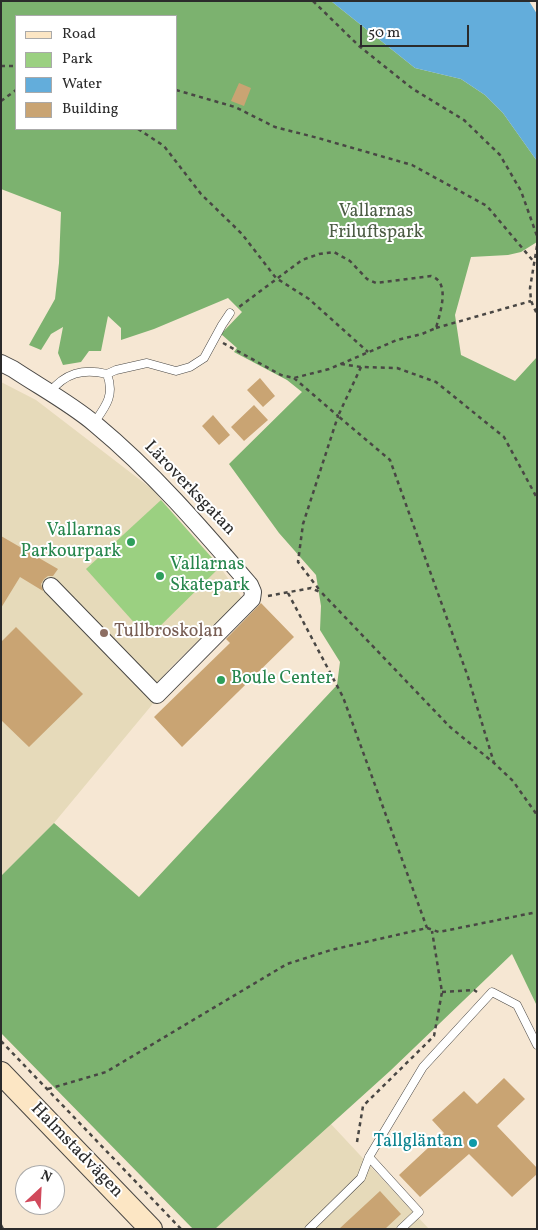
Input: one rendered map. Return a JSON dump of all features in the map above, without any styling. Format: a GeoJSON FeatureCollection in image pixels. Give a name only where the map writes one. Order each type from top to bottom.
{"type":"FeatureCollection","features":[{"type":"Feature","properties":{"kind":"main road","name":"Halmstadvägen"},"geometry":{"type":"LineString","coordinates":[[1,1073],[151,1229]]}},
{"type":"Feature","properties":{"kind":"street","name":"Läroverksgatan"},"geometry":{"type":"LineString","coordinates":[[1,363],[94,423],[143,466],[188,512],[250,585],[254,592],[252,600]]}},
{"type":"Feature","properties":{"kind":"street"},"geometry":{"type":"LineString","coordinates":[[51,586],[157,695],[252,600]]}},
{"type":"Feature","properties":{"kind":"lane"},"geometry":{"type":"LineString","coordinates":[[50,393],[58,382],[71,375],[92,370],[107,374],[147,363],[176,371],[190,367],[204,358],[230,313]]}},
{"type":"Feature","properties":{"kind":"lane"},"geometry":{"type":"LineString","coordinates":[[94,423],[111,395],[107,374]]}},
{"type":"Feature","properties":{"kind":"lane"},"geometry":{"type":"LineString","coordinates":[[309,1229],[361,1178],[369,1157],[423,1067],[492,992],[517,1005],[537,1045]]}},
{"type":"Feature","properties":{"kind":"lane"},"geometry":{"type":"LineString","coordinates":[[369,1157],[419,1212],[405,1227]]}},
{"type":"Feature","properties":{"kind":"path"},"geometry":{"type":"LineString","coordinates":[[314,1],[359,46],[413,89],[464,120],[500,155],[521,191],[537,236]]}},
{"type":"Feature","properties":{"kind":"path"},"geometry":{"type":"LineString","coordinates":[[1,66],[15,66]]}},
{"type":"Feature","properties":{"kind":"path"},"geometry":{"type":"LineString","coordinates":[[1,102],[15,91]]}},
{"type":"Feature","properties":{"kind":"path"},"geometry":{"type":"LineString","coordinates":[[178,91],[235,107],[275,127],[412,165],[487,206],[534,262]]}},
{"type":"Feature","properties":{"kind":"path"},"geometry":{"type":"LineString","coordinates":[[140,130],[164,146],[201,194],[242,234],[276,278],[309,299],[368,352]]}},
{"type":"Feature","properties":{"kind":"path"},"geometry":{"type":"LineString","coordinates":[[537,246],[530,288],[530,301],[537,314]]}},
{"type":"Feature","properties":{"kind":"path"},"geometry":{"type":"LineString","coordinates":[[230,313],[302,260],[319,254],[334,252],[350,260],[366,279],[376,284],[431,276],[436,278],[441,285],[442,308],[436,328]]}},
{"type":"Feature","properties":{"kind":"path"},"geometry":{"type":"LineString","coordinates":[[294,378],[340,364],[396,340],[422,334],[436,328],[530,301]]}},
{"type":"Feature","properties":{"kind":"path"},"geometry":{"type":"LineString","coordinates":[[215,338],[251,360],[281,375],[294,378],[390,460],[468,677],[494,763]]}},
{"type":"Feature","properties":{"kind":"path"},"geometry":{"type":"LineString","coordinates":[[340,364],[361,367],[397,368],[436,382],[504,437],[537,498]]}},
{"type":"Feature","properties":{"kind":"path"},"geometry":{"type":"LineString","coordinates":[[361,367],[338,416],[303,524],[298,562],[322,593],[450,727],[513,781],[537,815]]}},
{"type":"Feature","properties":{"kind":"path"},"geometry":{"type":"LineString","coordinates":[[252,600],[311,588],[322,593]]}},
{"type":"Feature","properties":{"kind":"path"},"geometry":{"type":"LineString","coordinates":[[287,593],[343,697],[427,928],[439,932],[537,912]]}},
{"type":"Feature","properties":{"kind":"path"},"geometry":{"type":"LineString","coordinates":[[48,1088],[106,1072],[287,964],[331,950],[427,928]]}},
{"type":"Feature","properties":{"kind":"path"},"geometry":{"type":"LineString","coordinates":[[357,1142],[363,1106],[434,1036],[442,992],[432,931]]}},
{"type":"Feature","properties":{"kind":"path"},"geometry":{"type":"LineString","coordinates":[[442,992],[474,990],[488,997]]}},
{"type":"Feature","properties":{"kind":"path"},"geometry":{"type":"LineString","coordinates":[[1,1041],[48,1088],[180,1229]]}},
{"type":"Feature","properties":{"kind":"path"},"geometry":{"type":"LineString","coordinates":[[1,1224],[4,1229]]}},
{"type":"Feature","properties":{"kind":"shaded area","name":"Tullbroskolan"},"geometry":{"type":"Polygon","coordinates":[[[1,382],[36,400],[152,489],[220,567],[242,598],[170,668],[149,693],[156,700],[54,823],[1,876],[1,382]]]}},
{"type":"Feature","properties":{"kind":"shaded area"},"geometry":{"type":"Polygon","coordinates":[[[330,1123],[429,1229],[215,1229],[330,1123]]]}},
{"type":"Feature","properties":{"kind":"green space","name":"Vallarnas Friluftspark"},"geometry":{"type":"Polygon","coordinates":[[[1,1],[331,1],[415,68],[461,79],[485,95],[503,113],[537,161],[537,242],[521,252],[508,255],[471,257],[455,315],[461,355],[515,381],[537,357],[537,1006],[512,954],[390,1071],[215,1229],[193,1229],[1,1033],[1,876],[54,823],[139,897],[337,685],[340,662],[320,630],[321,606],[316,575],[279,533],[229,464],[302,392],[287,380],[234,352],[237,348],[221,334],[242,312],[228,298],[154,329],[121,340],[121,328],[108,316],[101,351],[89,351],[81,362],[63,365],[58,353],[63,327],[51,334],[41,350],[29,345],[55,299],[59,263],[61,212],[1,189],[1,1]]]}},
{"type":"Feature","properties":{"kind":"green space","name":"Vallarnas Skatepark"},"geometry":{"type":"Polygon","coordinates":[[[161,500],[220,567],[148,638],[86,569],[161,500]]]}},
{"type":"Feature","properties":{"kind":"water"},"geometry":{"type":"Polygon","coordinates":[[[331,1],[529,1],[537,14],[537,161],[503,113],[485,95],[461,79],[415,68],[331,1]]]}},
{"type":"Feature","properties":{"kind":"building"},"geometry":{"type":"Polygon","coordinates":[[[239,83],[251,88],[244,106],[231,101],[239,83]]]}},
{"type":"Feature","properties":{"kind":"building"},"geometry":{"type":"Polygon","coordinates":[[[260,378],[275,396],[263,407],[247,390],[260,378]]]}},
{"type":"Feature","properties":{"kind":"building"},"geometry":{"type":"Polygon","coordinates":[[[254,405],[268,420],[244,441],[231,427],[254,405]]]}},
{"type":"Feature","properties":{"kind":"building"},"geometry":{"type":"Polygon","coordinates":[[[213,415],[230,435],[219,445],[202,426],[213,415]]]}},
{"type":"Feature","properties":{"kind":"building"},"geometry":{"type":"Polygon","coordinates":[[[1,536],[58,569],[53,576],[48,576],[44,579],[41,584],[43,591],[20,577],[1,608],[1,536]]]}},
{"type":"Feature","properties":{"kind":"building","name":"Boule Center"},"geometry":{"type":"Polygon","coordinates":[[[261,603],[294,637],[182,747],[154,717],[230,643],[226,639],[261,603]]]}},
{"type":"Feature","properties":{"kind":"building"},"geometry":{"type":"Polygon","coordinates":[[[16,627],[83,694],[29,747],[1,720],[1,642],[16,627]]]}},
{"type":"Feature","properties":{"kind":"building","name":"Tallgläntan"},"geometry":{"type":"Polygon","coordinates":[[[504,1078],[525,1099],[497,1126],[537,1168],[537,1174],[512,1197],[469,1154],[420,1197],[399,1175],[444,1133],[432,1120],[464,1091],[477,1104],[504,1078]]]}},
{"type":"Feature","properties":{"kind":"building"},"geometry":{"type":"Polygon","coordinates":[[[380,1191],[401,1214],[385,1229],[339,1229],[380,1191]]]}},
{"type":"Feature","properties":{"kind":"place","name":"Vallarnas Parkourpark"},"geometry":{"type":"Point","coordinates":[131,542]}},
{"type":"Feature","properties":{"kind":"place","name":"Vallarnas Skatepark"},"geometry":{"type":"Point","coordinates":[160,576]}},
{"type":"Feature","properties":{"kind":"place","name":"Tullbroskolan"},"geometry":{"type":"Point","coordinates":[104,633]}},
{"type":"Feature","properties":{"kind":"place","name":"Boule Center"},"geometry":{"type":"Point","coordinates":[221,680]}},
{"type":"Feature","properties":{"kind":"place","name":"Tallgläntan"},"geometry":{"type":"Point","coordinates":[473,1143]}}]}
